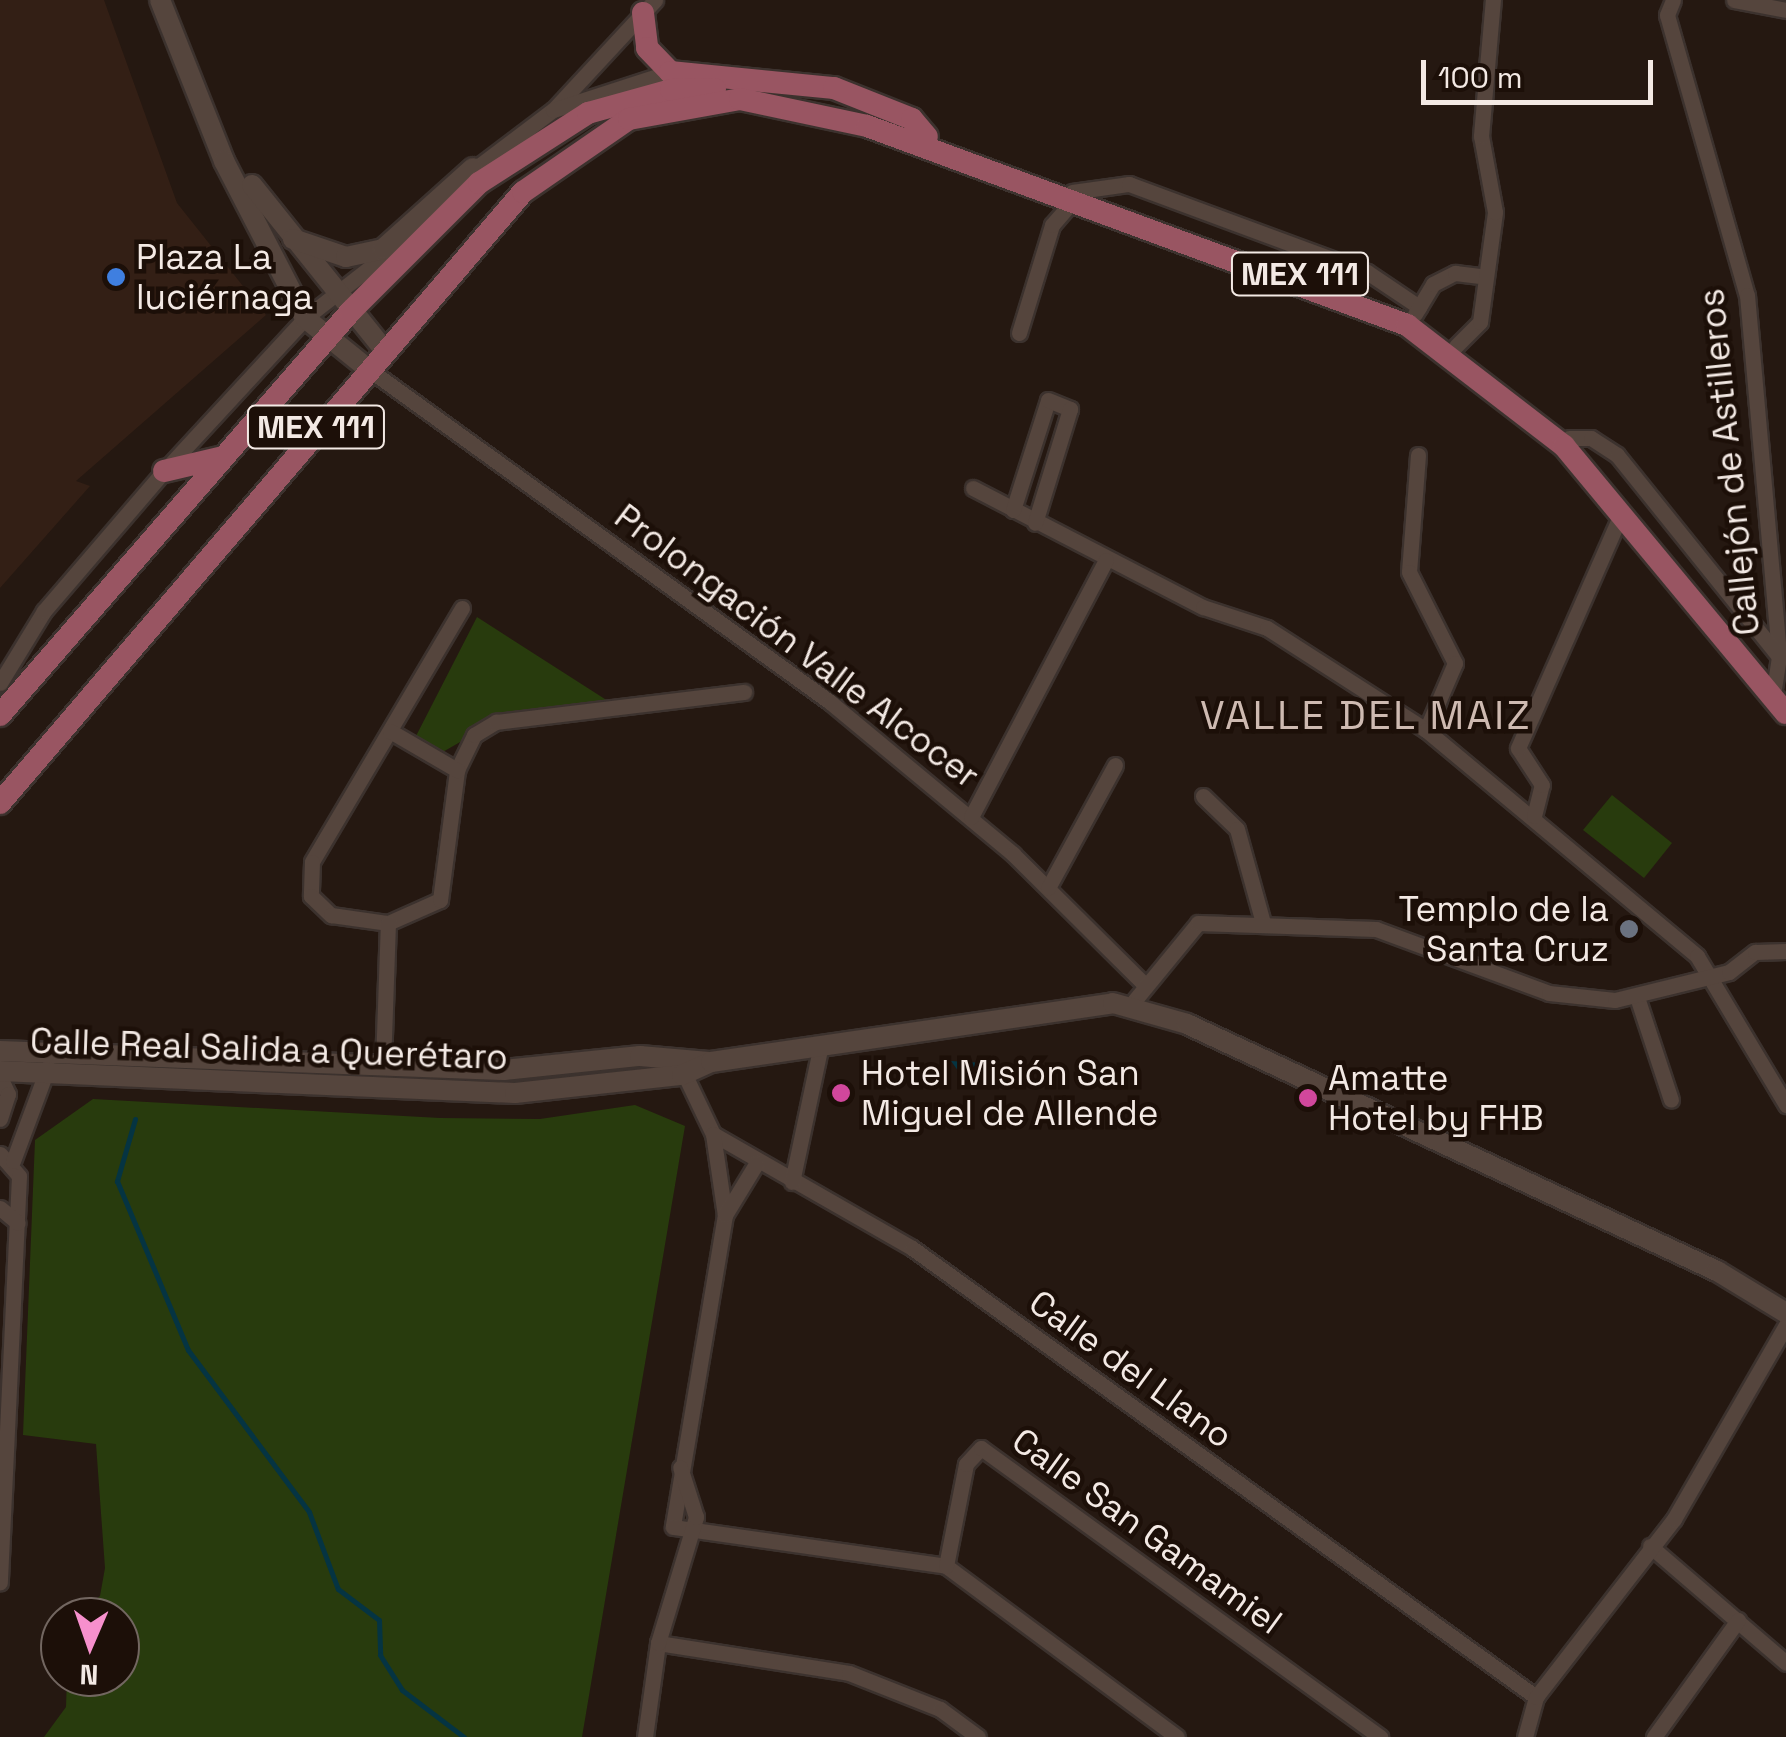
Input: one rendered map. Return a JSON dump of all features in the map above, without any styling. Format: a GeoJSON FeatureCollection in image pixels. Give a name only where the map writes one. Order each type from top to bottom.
{"type":"FeatureCollection","features":[{"type":"Feature","properties":{"kind":"main road"},"geometry":{"type":"LineString","coordinates":[[649,6],[647,48],[670,72],[834,88],[912,119],[927,137]]}},
{"type":"Feature","properties":{"kind":"main road","name":"MEX 111"},"geometry":{"type":"LineString","coordinates":[[0,715],[231,454],[326,338],[345,305],[479,182],[588,113],[671,90],[737,88],[800,96],[927,137],[1407,325],[1520,404],[1620,515],[1786,713]]}},
{"type":"Feature","properties":{"kind":"main road","name":"MEX 111"},"geometry":{"type":"LineString","coordinates":[[0,803],[382,347],[555,162],[629,119],[677,107],[740,99],[796,105],[1416,313],[1569,438],[1781,680]]}},
{"type":"Feature","properties":{"kind":"main road"},"geometry":{"type":"LineString","coordinates":[[164,471],[231,454]]}},
{"type":"Feature","properties":{"kind":"street"},"geometry":{"type":"LineString","coordinates":[[160,0],[224,161],[251,205],[305,318],[368,368]]}},
{"type":"Feature","properties":{"kind":"street"},"geometry":{"type":"LineString","coordinates":[[1456,346],[1480,322],[1480,276],[1495,212],[1482,136],[1494,0]]}},
{"type":"Feature","properties":{"kind":"street","name":"Callejón de Astilleros"},"geometry":{"type":"LineString","coordinates":[[1672,0],[1667,15],[1747,295],[1779,588],[1781,680]]}},
{"type":"Feature","properties":{"kind":"street"},"geometry":{"type":"LineString","coordinates":[[1734,0],[1786,10]]}},
{"type":"Feature","properties":{"kind":"street"},"geometry":{"type":"LineString","coordinates":[[293,239],[346,257],[383,249],[473,168],[554,110],[649,6]]}},
{"type":"Feature","properties":{"kind":"street"},"geometry":{"type":"LineString","coordinates":[[554,110],[670,72]]}},
{"type":"Feature","properties":{"kind":"street"},"geometry":{"type":"LineString","coordinates":[[224,161],[382,347]]}},
{"type":"Feature","properties":{"kind":"street"},"geometry":{"type":"LineString","coordinates":[[0,683],[44,611],[164,471],[305,318],[345,305],[473,168]]}},
{"type":"Feature","properties":{"kind":"street"},"geometry":{"type":"LineString","coordinates":[[1019,333],[1052,226],[1073,197]]}},
{"type":"Feature","properties":{"kind":"street"},"geometry":{"type":"LineString","coordinates":[[1416,313],[1433,284],[1455,273],[1480,276]]}},
{"type":"Feature","properties":{"kind":"street","name":"Prolongación Valle Alcocer"},"geometry":{"type":"LineString","coordinates":[[382,347],[396,380]]}},
{"type":"Feature","properties":{"kind":"street","name":"Prolongación Valle Alcocer"},"geometry":{"type":"LineString","coordinates":[[368,368],[396,380],[972,817],[1142,982]]}},
{"type":"Feature","properties":{"kind":"street"},"geometry":{"type":"LineString","coordinates":[[1013,510],[1048,400],[1070,408],[1036,523]]}},
{"type":"Feature","properties":{"kind":"street"},"geometry":{"type":"LineString","coordinates":[[1418,455],[1409,572],[1455,663],[1426,730]]}},
{"type":"Feature","properties":{"kind":"street"},"geometry":{"type":"LineString","coordinates":[[973,488],[1106,560],[1267,628],[1426,730],[1443,752],[1534,816],[1697,956],[1703,979],[1786,1105]]}},
{"type":"Feature","properties":{"kind":"street"},"geometry":{"type":"LineString","coordinates":[[1534,816],[1542,785],[1518,748],[1620,515]]}},
{"type":"Feature","properties":{"kind":"street"},"geometry":{"type":"LineString","coordinates":[[972,817],[1106,560]]}},
{"type":"Feature","properties":{"kind":"street"},"geometry":{"type":"LineString","coordinates":[[462,608],[308,881],[331,916],[388,922],[440,900],[457,770],[474,734],[496,722],[744,692]]}},
{"type":"Feature","properties":{"kind":"street"},"geometry":{"type":"LineString","coordinates":[[390,731],[457,770]]}},
{"type":"Feature","properties":{"kind":"street"},"geometry":{"type":"LineString","coordinates":[[1048,888],[1114,764]]}},
{"type":"Feature","properties":{"kind":"street"},"geometry":{"type":"LineString","coordinates":[[1203,796],[1237,830],[1263,924]]}},
{"type":"Feature","properties":{"kind":"street"},"geometry":{"type":"LineString","coordinates":[[383,1066],[388,922]]}},
{"type":"Feature","properties":{"kind":"street"},"geometry":{"type":"LineString","coordinates":[[1130,1006],[1142,982],[1198,922],[1376,929],[1548,993],[1637,997],[1703,979],[1755,952],[1786,951]]}},
{"type":"Feature","properties":{"kind":"street"},"geometry":{"type":"LineString","coordinates":[[1637,997],[1670,1100]]}},
{"type":"Feature","properties":{"kind":"street","name":"Calle Real Salida a Querétaro"},"geometry":{"type":"LineString","coordinates":[[0,1051],[48,1063],[515,1093],[1011,1013],[1130,1006],[1717,1272],[1786,1312]]}},
{"type":"Feature","properties":{"kind":"street"},"geometry":{"type":"LineString","coordinates":[[792,1182],[820,1044]]}},
{"type":"Feature","properties":{"kind":"street"},"geometry":{"type":"LineString","coordinates":[[0,1583],[18,1242],[18,1184],[6,1157],[48,1063]]}},
{"type":"Feature","properties":{"kind":"street","name":"Calle Real Salida a Querétaro"},"geometry":{"type":"LineString","coordinates":[[0,1074],[48,1063],[504,1070],[681,1066]]}},
{"type":"Feature","properties":{"kind":"street","name":"Calle del Llano"},"geometry":{"type":"LineString","coordinates":[[681,1066],[713,1134],[756,1164],[912,1248],[1536,1696]]}},
{"type":"Feature","properties":{"kind":"street"},"geometry":{"type":"LineString","coordinates":[[0,1074],[8,1094],[0,1118]]}},
{"type":"Feature","properties":{"kind":"street"},"geometry":{"type":"LineString","coordinates":[[713,1134],[724,1216],[669,1517],[686,1533],[946,1566],[1178,1737]]}},
{"type":"Feature","properties":{"kind":"street"},"geometry":{"type":"LineString","coordinates":[[724,1216],[756,1164]]}},
{"type":"Feature","properties":{"kind":"street"},"geometry":{"type":"LineString","coordinates":[[18,1184],[0,1205],[18,1223]]}},
{"type":"Feature","properties":{"kind":"street"},"geometry":{"type":"LineString","coordinates":[[0,1239],[18,1242]]}},
{"type":"Feature","properties":{"kind":"street"},"geometry":{"type":"LineString","coordinates":[[1525,1737],[1536,1696],[1650,1546],[1786,1325]]}},
{"type":"Feature","properties":{"kind":"street","name":"Calle San Gamamiel"},"geometry":{"type":"LineString","coordinates":[[946,1566],[966,1464],[981,1448],[1380,1737]]}},
{"type":"Feature","properties":{"kind":"street"},"geometry":{"type":"LineString","coordinates":[[645,1737],[658,1644],[686,1533],[696,1516],[678,1463]]}},
{"type":"Feature","properties":{"kind":"street"},"geometry":{"type":"LineString","coordinates":[[1650,1546],[1786,1663]]}},
{"type":"Feature","properties":{"kind":"street"},"geometry":{"type":"LineString","coordinates":[[1654,1737],[1738,1620]]}},
{"type":"Feature","properties":{"kind":"street"},"geometry":{"type":"LineString","coordinates":[[658,1644],[849,1672],[940,1710],[978,1737]]}},
{"type":"Feature","properties":{"kind":"shaded area","name":"Plaza La luciérnaga"},"geometry":{"type":"Polygon","coordinates":[[[0,0],[104,0],[177,203],[266,315],[76,481],[90,486],[0,588],[0,0]]]}},
{"type":"Feature","properties":{"kind":"green space"},"geometry":{"type":"Polygon","coordinates":[[[477,617],[608,701],[509,714],[441,753],[415,738],[477,617]]]}},
{"type":"Feature","properties":{"kind":"green space"},"geometry":{"type":"Polygon","coordinates":[[[1612,795],[1672,843],[1644,878],[1583,830],[1612,795]]]}},
{"type":"Feature","properties":{"kind":"green space"},"geometry":{"type":"Polygon","coordinates":[[[93,1099],[440,1118],[540,1119],[635,1105],[685,1126],[582,1737],[44,1737],[66,1707],[66,1697],[140,1697],[140,1597],[99,1597],[105,1568],[96,1444],[23,1435],[35,1140],[93,1099]]]}},
{"type":"Feature","properties":{"kind":"water"},"geometry":{"type":"Polygon","coordinates":[[[951,1061],[985,1063],[987,1085],[969,1086],[951,1061]]]}},
{"type":"Feature","properties":{"kind":"waterway"},"geometry":{"type":"LineString","coordinates":[[135,1119],[117,1181],[188,1350],[309,1512],[338,1589],[379,1620],[380,1655],[402,1690],[464,1737]]}},
{"type":"Feature","properties":{"kind":"place","name":"Plaza La luciérnaga"},"geometry":{"type":"Point","coordinates":[116,277]}},
{"type":"Feature","properties":{"kind":"place","name":"Templo de la Santa Cruz"},"geometry":{"type":"Point","coordinates":[1629,929]}},
{"type":"Feature","properties":{"kind":"place","name":"Hotel Misión San Miguel de Allende"},"geometry":{"type":"Point","coordinates":[841,1093]}},
{"type":"Feature","properties":{"kind":"place","name":"Amatte Hotel by FHB"},"geometry":{"type":"Point","coordinates":[1308,1098]}},
{"type":"Feature","properties":{"kind":"district","name":"VALLE DEL MAIZ"},"geometry":{"type":"Point","coordinates":[1366,716]}}]}
